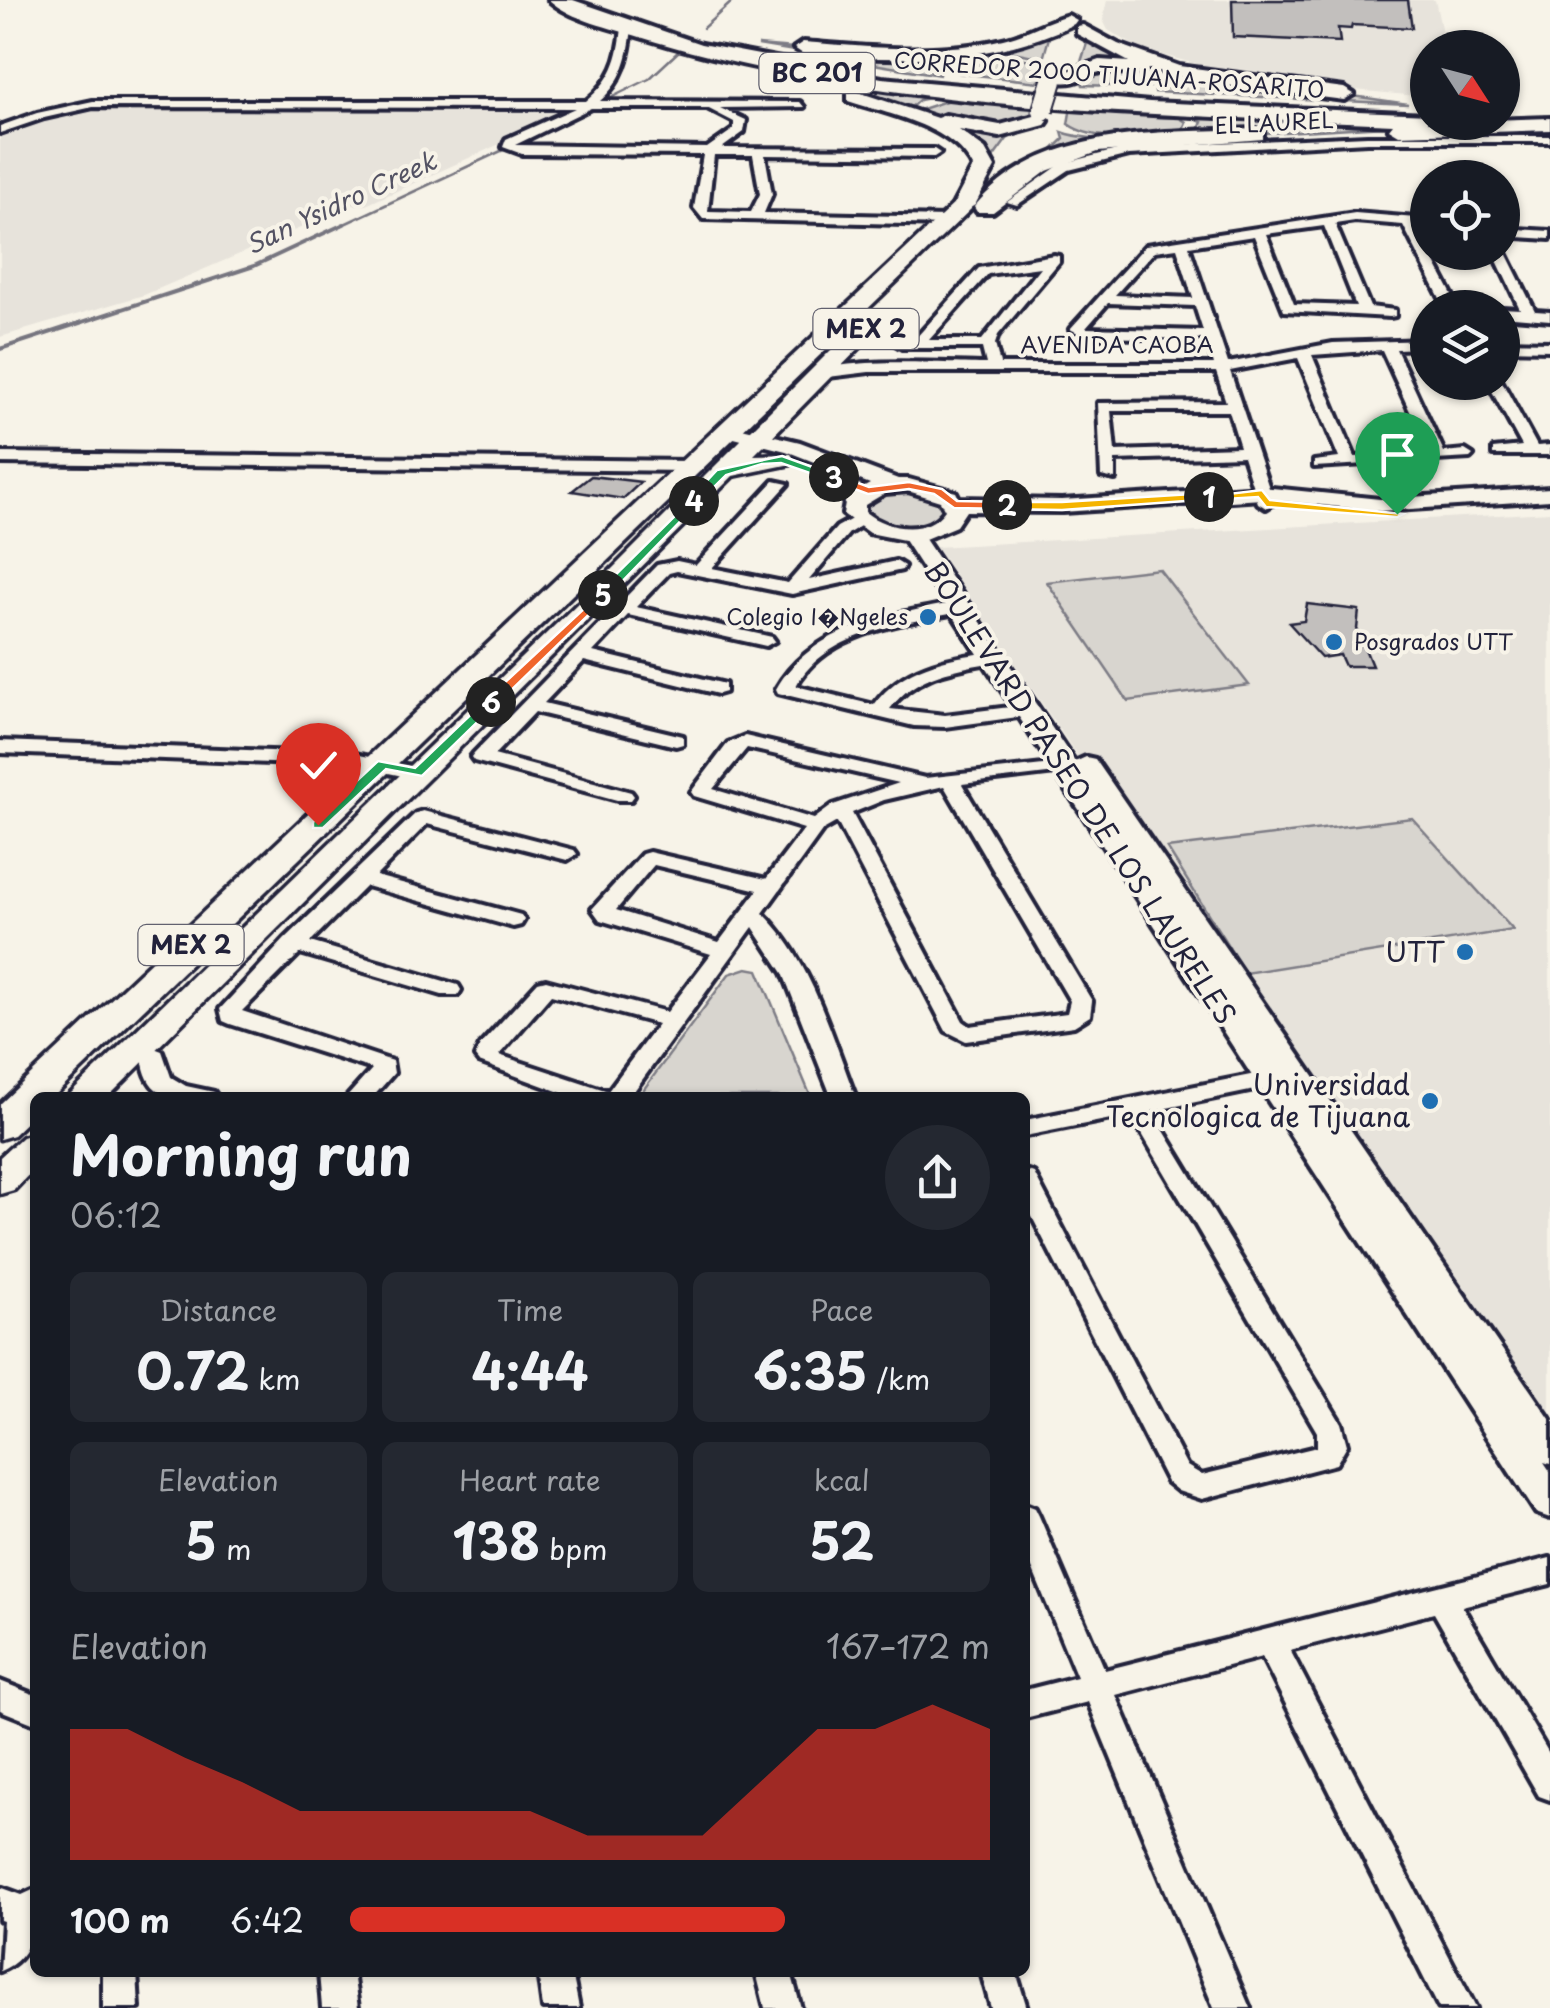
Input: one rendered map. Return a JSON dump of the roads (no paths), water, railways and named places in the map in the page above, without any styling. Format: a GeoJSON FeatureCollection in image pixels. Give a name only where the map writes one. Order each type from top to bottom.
{"type":"FeatureCollection","features":[{"type":"Feature","properties":{"kind":"highway","name":"CORREDOR 2000 TIJUANA-ROSARITO"},"geometry":{"type":"LineString","coordinates":[[558,0],[597,7],[704,42],[882,84],[1410,103]]}},
{"type":"Feature","properties":{"kind":"highway"},"geometry":{"type":"LineString","coordinates":[[704,42],[956,52],[1019,42],[1078,15],[1125,56],[1169,69],[1410,102]]}},
{"type":"Feature","properties":{"kind":"highway","name":"MEX 2"},"geometry":{"type":"LineString","coordinates":[[1053,68],[1078,15]]}},
{"type":"Feature","properties":{"kind":"highway","name":"MEX 2"},"geometry":{"type":"LineString","coordinates":[[965,211],[1032,161],[1046,143],[1055,119],[1053,68],[1078,15]]}},
{"type":"Feature","properties":{"kind":"highway"},"geometry":{"type":"LineString","coordinates":[[704,42],[867,101],[966,142],[980,155],[984,167],[965,211]]}},
{"type":"Feature","properties":{"kind":"highway"},"geometry":{"type":"LineString","coordinates":[[982,89],[942,72],[936,63],[978,54],[1053,68],[1107,65],[1152,70],[1174,79],[1156,90],[1095,92]]}},
{"type":"Feature","properties":{"kind":"highway","name":"CORREDOR 2000 TIJUANA-ROSARITO"},"geometry":{"type":"LineString","coordinates":[[982,89],[1150,108],[1410,123]]}},
{"type":"Feature","properties":{"kind":"highway"},"geometry":{"type":"LineString","coordinates":[[982,89],[933,99],[920,105],[920,110],[934,118],[990,130],[1018,129],[1055,119],[1098,136],[1176,134],[1198,123],[1189,115],[1150,108]]}},
{"type":"Feature","properties":{"kind":"highway","name":"MEX 2"},"geometry":{"type":"LineString","coordinates":[[965,211],[1015,155],[1055,119]]}},
{"type":"Feature","properties":{"kind":"highway"},"geometry":{"type":"LineString","coordinates":[[965,211],[1049,161],[1102,146],[1410,125]]}},
{"type":"Feature","properties":{"kind":"main road","name":"MEX 2"},"geometry":{"type":"LineString","coordinates":[[90,1092],[623,574],[853,342],[965,211]]}},
{"type":"Feature","properties":{"kind":"main road","name":"MEX 2"},"geometry":{"type":"LineString","coordinates":[[36,1092],[383,764],[688,466],[965,211]]}},
{"type":"Feature","properties":{"kind":"main road"},"geometry":{"type":"LineString","coordinates":[[722,472],[751,463],[783,462],[772,434],[759,436]]}},
{"type":"Feature","properties":{"kind":"main road"},"geometry":{"type":"LineString","coordinates":[[623,574],[618,569],[619,562],[662,516],[649,507]]}},
{"type":"Feature","properties":{"kind":"main road"},"geometry":{"type":"LineString","coordinates":[[120,1092],[411,801],[423,783],[423,776],[418,773]]}},
{"type":"Feature","properties":{"kind":"main road","name":"MEX 2"},"geometry":{"type":"LineString","coordinates":[[0,1126],[30,1098]]}},
{"type":"Feature","properties":{"kind":"main road"},"geometry":{"type":"LineString","coordinates":[[0,1180],[30,1151]]}},
{"type":"Feature","properties":{"kind":"main road"},"geometry":{"type":"LineString","coordinates":[[0,1206],[30,1180]]}},
{"type":"Feature","properties":{"kind":"street"},"geometry":{"type":"LineString","coordinates":[[629,19],[619,78],[592,104],[507,145],[522,150],[934,153]]}},
{"type":"Feature","properties":{"kind":"street"},"geometry":{"type":"LineString","coordinates":[[0,130],[59,110],[93,104],[800,105]]}},
{"type":"Feature","properties":{"kind":"street"},"geometry":{"type":"LineString","coordinates":[[704,104],[740,120],[736,136],[709,152]]}},
{"type":"Feature","properties":{"kind":"street"},"geometry":{"type":"LineString","coordinates":[[14,110],[59,110]]}},
{"type":"Feature","properties":{"kind":"street","name":"EL LAUREL"},"geometry":{"type":"LineString","coordinates":[[1013,202],[1065,167],[1129,151],[1367,139],[1550,139]]}},
{"type":"Feature","properties":{"kind":"street"},"geometry":{"type":"LineString","coordinates":[[709,152],[700,208],[704,215],[965,211]]}},
{"type":"Feature","properties":{"kind":"street"},"geometry":{"type":"LineString","coordinates":[[758,152],[766,194],[757,214],[762,217]]}},
{"type":"Feature","properties":{"kind":"street"},"geometry":{"type":"LineString","coordinates":[[1210,335],[1077,330],[1144,251],[1328,221],[1372,217],[1410,222]]}},
{"type":"Feature","properties":{"kind":"street"},"geometry":{"type":"LineString","coordinates":[[1328,221],[1365,310]]}},
{"type":"Feature","properties":{"kind":"street"},"geometry":{"type":"LineString","coordinates":[[1406,221],[1442,290]]}},
{"type":"Feature","properties":{"kind":"street"},"geometry":{"type":"LineString","coordinates":[[1258,231],[1292,310]]}},
{"type":"Feature","properties":{"kind":"street"},"geometry":{"type":"LineString","coordinates":[[1520,233],[1550,235]]}},
{"type":"Feature","properties":{"kind":"street"},"geometry":{"type":"LineString","coordinates":[[1182,244],[1264,498]]}},
{"type":"Feature","properties":{"kind":"street"},"geometry":{"type":"LineString","coordinates":[[958,270],[981,274],[1055,258],[992,334],[988,344],[989,367]]}},
{"type":"Feature","properties":{"kind":"street"},"geometry":{"type":"LineString","coordinates":[[1508,270],[1529,313]]}},
{"type":"Feature","properties":{"kind":"street"},"geometry":{"type":"LineString","coordinates":[[981,274],[910,344],[988,344]]}},
{"type":"Feature","properties":{"kind":"street"},"geometry":{"type":"LineString","coordinates":[[1102,300],[1200,302]]}},
{"type":"Feature","properties":{"kind":"street"},"geometry":{"type":"LineString","coordinates":[[1269,310],[1390,313]]}},
{"type":"Feature","properties":{"kind":"street"},"geometry":{"type":"LineString","coordinates":[[1520,313],[1550,316]]}},
{"type":"Feature","properties":{"kind":"street"},"geometry":{"type":"LineString","coordinates":[[853,342],[865,351],[896,362],[989,367]]}},
{"type":"Feature","properties":{"kind":"street"},"geometry":{"type":"LineString","coordinates":[[1388,344],[1437,454]]}},
{"type":"Feature","properties":{"kind":"street","name":"AVENIDA CAOBA"},"geometry":{"type":"LineString","coordinates":[[989,367],[1223,368],[1302,352],[1410,344]]}},
{"type":"Feature","properties":{"kind":"street"},"geometry":{"type":"LineString","coordinates":[[1520,345],[1550,346]]}},
{"type":"Feature","properties":{"kind":"street"},"geometry":{"type":"LineString","coordinates":[[1302,352],[1348,460]]}},
{"type":"Feature","properties":{"kind":"street"},"geometry":{"type":"LineString","coordinates":[[820,374],[852,368],[989,367]]}},
{"type":"Feature","properties":{"kind":"street"},"geometry":{"type":"LineString","coordinates":[[1504,400],[1532,450]]}},
{"type":"Feature","properties":{"kind":"street"},"geometry":{"type":"LineString","coordinates":[[1109,476],[1103,406],[1234,407]]}},
{"type":"Feature","properties":{"kind":"street"},"geometry":{"type":"LineString","coordinates":[[720,436],[759,436]]}},
{"type":"Feature","properties":{"kind":"street"},"geometry":{"type":"LineString","coordinates":[[1498,452],[1550,450]]}},
{"type":"Feature","properties":{"kind":"street"},"geometry":{"type":"LineString","coordinates":[[1110,456],[1248,451]]}},
{"type":"Feature","properties":{"kind":"street"},"geometry":{"type":"LineString","coordinates":[[1320,464],[1466,455]]}},
{"type":"Feature","properties":{"kind":"street"},"geometry":{"type":"LineString","coordinates":[[0,458],[688,466]]}},
{"type":"Feature","properties":{"kind":"street"},"geometry":{"type":"LineString","coordinates":[[783,462],[868,491],[893,486]]}},
{"type":"Feature","properties":{"kind":"street"},"geometry":{"type":"LineString","coordinates":[[783,462],[938,492],[937,521]]}},
{"type":"Feature","properties":{"kind":"street"},"geometry":{"type":"LineString","coordinates":[[700,571],[783,462]]}},
{"type":"Feature","properties":{"kind":"street"},"geometry":{"type":"LineString","coordinates":[[868,491],[852,508],[859,520],[880,530],[937,521],[1065,517],[1264,498],[1380,504],[1550,494]]}},
{"type":"Feature","properties":{"kind":"street"},"geometry":{"type":"LineString","coordinates":[[1264,498],[1370,514],[1550,505]]}},
{"type":"Feature","properties":{"kind":"street"},"geometry":{"type":"LineString","coordinates":[[792,589],[843,530],[859,520]]}},
{"type":"Feature","properties":{"kind":"street","name":"BOULEVARD PASEO DE LOS LAURELES"},"geometry":{"type":"LineString","coordinates":[[937,521],[958,607],[1026,711],[1074,765],[1298,1073],[1550,1449]]}},
{"type":"Feature","properties":{"kind":"street","name":"BOULEVARD PASEO DE LOS LAURELES"},"geometry":{"type":"LineString","coordinates":[[937,521],[1074,765],[1268,1079],[1550,1502]]}},
{"type":"Feature","properties":{"kind":"street"},"geometry":{"type":"LineString","coordinates":[[624,796],[481,757],[667,566],[792,589],[896,566]]}},
{"type":"Feature","properties":{"kind":"street"},"geometry":{"type":"LineString","coordinates":[[958,607],[891,620],[842,637],[805,662],[785,689],[877,713],[928,721],[1026,711]]}},
{"type":"Feature","properties":{"kind":"street"},"geometry":{"type":"LineString","coordinates":[[624,609],[766,641]]}},
{"type":"Feature","properties":{"kind":"street"},"geometry":{"type":"LineString","coordinates":[[579,654],[718,688]]}},
{"type":"Feature","properties":{"kind":"street"},"geometry":{"type":"LineString","coordinates":[[877,713],[904,682],[926,669],[991,657]]}},
{"type":"Feature","properties":{"kind":"street"},"geometry":{"type":"LineString","coordinates":[[529,705],[676,740]]}},
{"type":"Feature","properties":{"kind":"street"},"geometry":{"type":"LineString","coordinates":[[816,826],[701,792],[735,748],[745,742],[926,784]]}},
{"type":"Feature","properties":{"kind":"street"},"geometry":{"type":"LineString","coordinates":[[0,747],[383,764],[418,773]]}},
{"type":"Feature","properties":{"kind":"street"},"geometry":{"type":"LineString","coordinates":[[620,1092],[816,826],[840,809],[926,784],[1074,765]]}},
{"type":"Feature","properties":{"kind":"street"},"geometry":{"type":"LineString","coordinates":[[840,809],[954,1026],[966,1034],[1074,1019],[1082,1011],[1082,1001],[951,782]]}},
{"type":"Feature","properties":{"kind":"street"},"geometry":{"type":"LineString","coordinates":[[364,1092],[382,1073],[384,1066],[378,1062],[231,1016],[232,1009],[422,817],[566,854]]}},
{"type":"Feature","properties":{"kind":"street"},"geometry":{"type":"LineString","coordinates":[[725,950],[608,915],[602,909],[648,858],[770,886]]}},
{"type":"Feature","properties":{"kind":"street"},"geometry":{"type":"LineString","coordinates":[[359,878],[513,920]]}},
{"type":"Feature","properties":{"kind":"street"},"geometry":{"type":"LineString","coordinates":[[752,914],[767,925],[785,957],[841,1092]]}},
{"type":"Feature","properties":{"kind":"street"},"geometry":{"type":"LineString","coordinates":[[294,944],[450,990]]}},
{"type":"Feature","properties":{"kind":"street"},"geometry":{"type":"LineString","coordinates":[[585,1092],[487,1057],[488,1050],[546,987],[673,1021]]}},
{"type":"Feature","properties":{"kind":"street"},"geometry":{"type":"LineString","coordinates":[[154,1056],[158,1078],[179,1092]]}},
{"type":"Feature","properties":{"kind":"street"},"geometry":{"type":"LineString","coordinates":[[1030,1127],[1298,1073]]}},
{"type":"Feature","properties":{"kind":"street"},"geometry":{"type":"LineString","coordinates":[[1030,1189],[1177,1474],[1202,1487],[1326,1456],[1333,1445],[1332,1431],[1137,1105]]}},
{"type":"Feature","properties":{"kind":"street"},"geometry":{"type":"LineString","coordinates":[[1030,1527],[1232,2008]]}},
{"type":"Feature","properties":{"kind":"street"},"geometry":{"type":"LineString","coordinates":[[1030,1703],[1550,1572]]}},
{"type":"Feature","properties":{"kind":"street"},"geometry":{"type":"LineString","coordinates":[[1442,1599],[1550,1785]]}},
{"type":"Feature","properties":{"kind":"street"},"geometry":{"type":"LineString","coordinates":[[1270,1642],[1458,2008]]}},
{"type":"Feature","properties":{"kind":"street"},"geometry":{"type":"LineString","coordinates":[[0,1695],[30,1708]]}},
{"type":"Feature","properties":{"kind":"street"},"geometry":{"type":"LineString","coordinates":[[0,1954],[24,1910]]}},
{"type":"Feature","properties":{"kind":"street"},"geometry":{"type":"LineString","coordinates":[[120,1977],[120,2008]]}},
{"type":"Feature","properties":{"kind":"street"},"geometry":{"type":"LineString","coordinates":[[337,1977],[340,2008]]}},
{"type":"Feature","properties":{"kind":"street"},"geometry":{"type":"LineString","coordinates":[[556,1977],[561,2008]]}},
{"type":"Feature","properties":{"kind":"street"},"geometry":{"type":"LineString","coordinates":[[774,1977],[783,2008]]}},
{"type":"Feature","properties":{"kind":"street"},"geometry":{"type":"LineString","coordinates":[[1000,1977],[1009,2008]]}},
{"type":"Feature","properties":{"kind":"waterway","name":"San Ysidro Creek"},"geometry":{"type":"LineString","coordinates":[[703,28],[734,0]]}},
{"type":"Feature","properties":{"kind":"waterway","name":"San Ysidro Creek"},"geometry":{"type":"LineString","coordinates":[[539,133],[649,79],[679,51]]}},
{"type":"Feature","properties":{"kind":"waterway","name":"San Ysidro Creek"},"geometry":{"type":"LineString","coordinates":[[338,227],[514,145]]}},
{"type":"Feature","properties":{"kind":"waterway","name":"San Ysidro Creek"},"geometry":{"type":"LineString","coordinates":[[0,349],[254,266],[344,224]]}},
{"type":"Feature","properties":{"kind":"place","name":"Colegio I�Ngeles"},"geometry":{"type":"Point","coordinates":[928,617]}},
{"type":"Feature","properties":{"kind":"place","name":"Posgrados UTT"},"geometry":{"type":"Point","coordinates":[1334,642]}},
{"type":"Feature","properties":{"kind":"place","name":"UTT"},"geometry":{"type":"Point","coordinates":[1465,952]}},
{"type":"Feature","properties":{"kind":"place","name":"Universidad Tecnologica de Tijuana"},"geometry":{"type":"Point","coordinates":[1430,1101]}}]}
